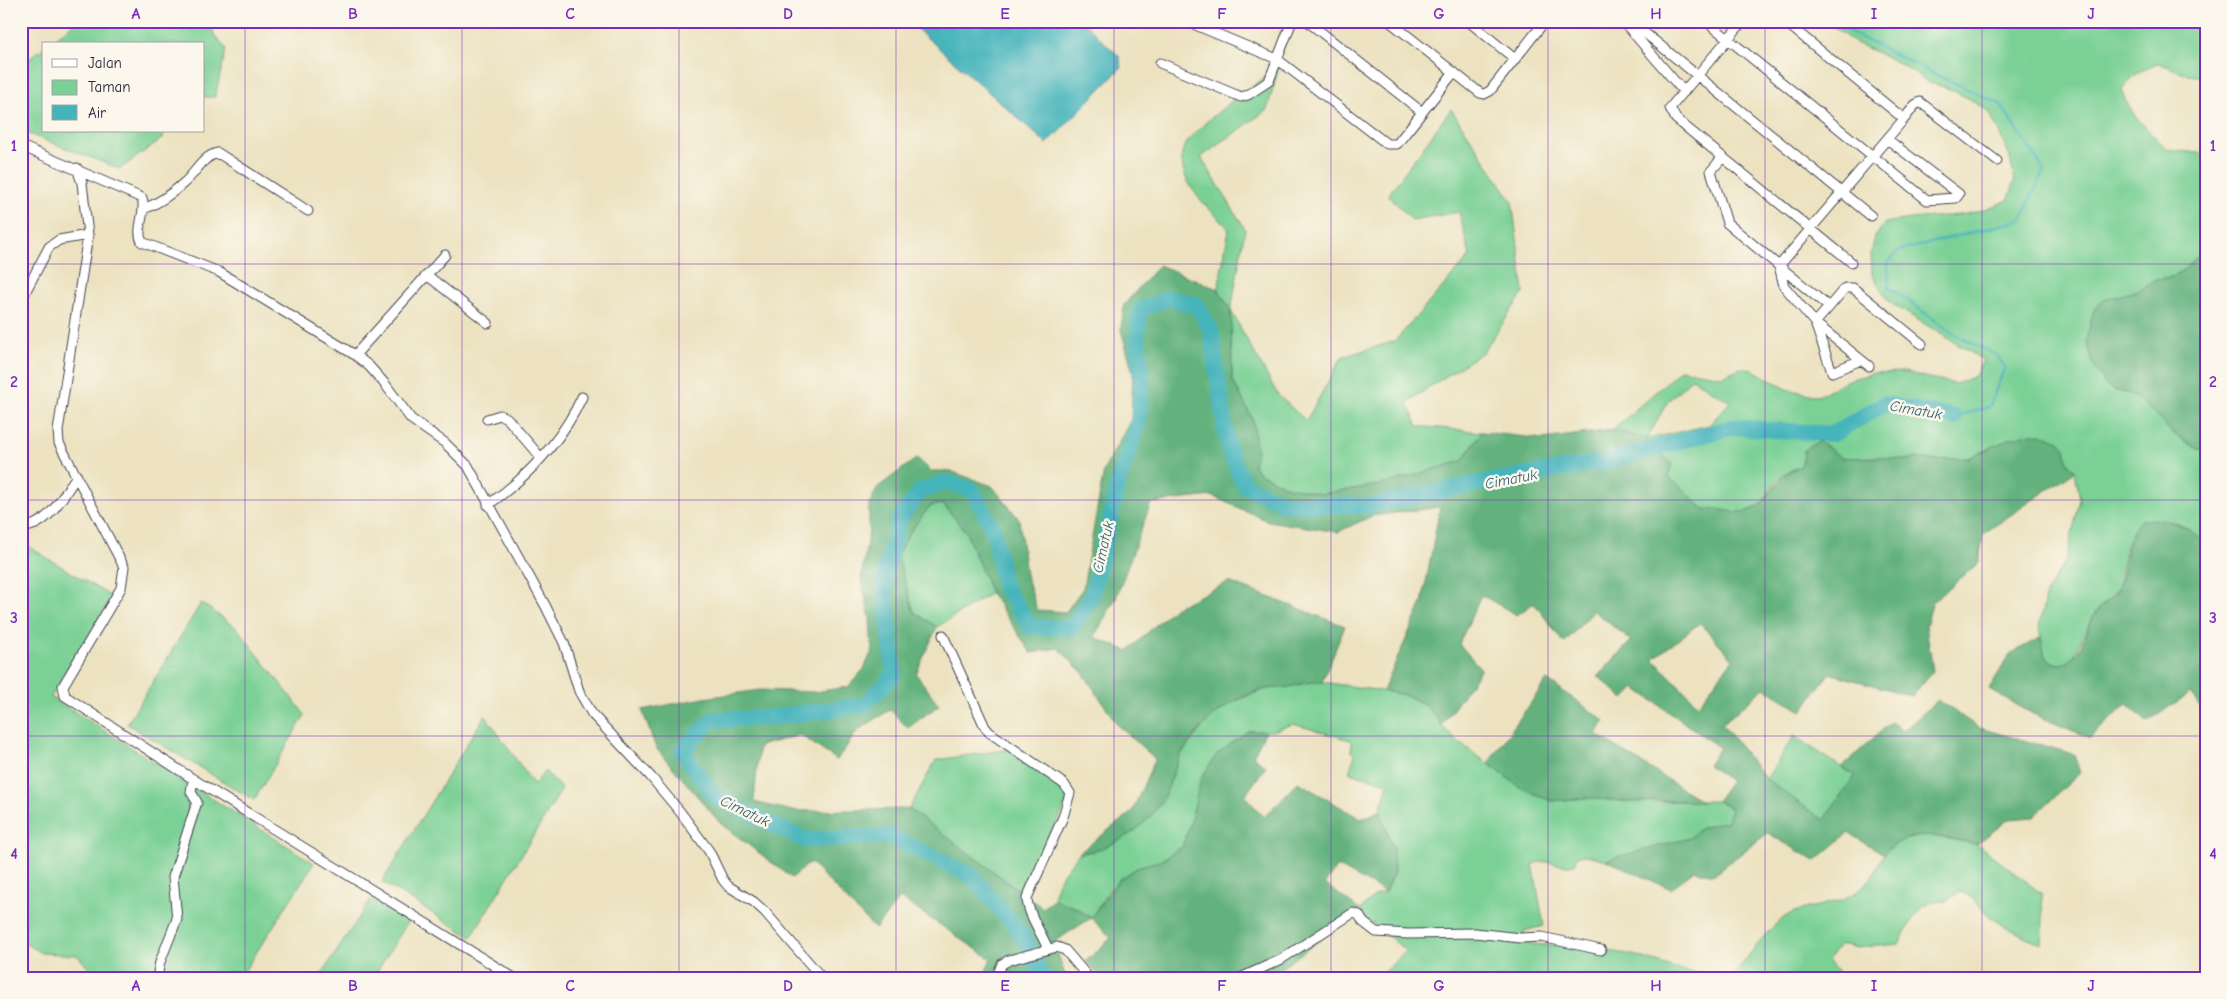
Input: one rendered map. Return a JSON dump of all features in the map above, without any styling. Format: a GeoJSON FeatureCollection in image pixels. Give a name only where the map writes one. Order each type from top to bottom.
{"type":"FeatureCollection","features":[{"type":"Feature","properties":{"kind":"street"},"geometry":{"type":"LineString","coordinates":[[1186,21],[1277,59],[1387,144],[1397,144],[1454,72]]}},
{"type":"Feature","properties":{"kind":"street"},"geometry":{"type":"LineString","coordinates":[[1160,62],[1241,97],[1248,95],[1269,81],[1292,21]]}},
{"type":"Feature","properties":{"kind":"street"},"geometry":{"type":"LineString","coordinates":[[1307,21],[1422,112]]}},
{"type":"Feature","properties":{"kind":"street"},"geometry":{"type":"LineString","coordinates":[[1389,21],[1480,93],[1484,94],[1490,91],[1545,21]]}},
{"type":"Feature","properties":{"kind":"street"},"geometry":{"type":"LineString","coordinates":[[1468,21],[1515,58]]}},
{"type":"Feature","properties":{"kind":"street"},"geometry":{"type":"LineString","coordinates":[[1623,21],[1684,92]]}},
{"type":"Feature","properties":{"kind":"street"},"geometry":{"type":"LineString","coordinates":[[1630,21],[1871,216]]}},
{"type":"Feature","properties":{"kind":"street"},"geometry":{"type":"LineString","coordinates":[[1706,21],[1927,200],[1956,198],[1958,194],[1887,139]]}},
{"type":"Feature","properties":{"kind":"street"},"geometry":{"type":"LineString","coordinates":[[1743,21],[1670,108],[1676,119],[1851,262]]}},
{"type":"Feature","properties":{"kind":"street"},"geometry":{"type":"LineString","coordinates":[[1784,21],[1904,119]]}},
{"type":"Feature","properties":{"kind":"street"},"geometry":{"type":"LineString","coordinates":[[1779,266],[1915,105],[1920,102],[1997,161]]}},
{"type":"Feature","properties":{"kind":"street"},"geometry":{"type":"LineString","coordinates":[[21,146],[138,195],[142,198],[144,209],[140,236],[142,242],[219,272],[355,355],[369,366],[385,384],[411,419],[455,452],[468,466],[488,505],[546,605],[564,643],[579,691],[592,714],[651,777],[681,813],[709,851],[723,880],[728,886],[754,902],[765,912],[822,978]]}},
{"type":"Feature","properties":{"kind":"street"},"geometry":{"type":"LineString","coordinates":[[144,209],[156,204],[178,188],[206,159],[218,153],[308,211]]}},
{"type":"Feature","properties":{"kind":"street"},"geometry":{"type":"LineString","coordinates":[[1723,157],[1711,171],[1726,223],[1829,307]]}},
{"type":"Feature","properties":{"kind":"street"},"geometry":{"type":"LineString","coordinates":[[77,168],[82,184],[88,235],[58,432],[59,443],[124,567],[122,588],[63,686],[62,691],[65,696],[193,779],[514,978]]}},
{"type":"Feature","properties":{"kind":"street"},"geometry":{"type":"LineString","coordinates":[[21,300],[49,247],[59,240],[88,235]]}},
{"type":"Feature","properties":{"kind":"street"},"geometry":{"type":"LineString","coordinates":[[355,355],[445,255]]}},
{"type":"Feature","properties":{"kind":"street"},"geometry":{"type":"LineString","coordinates":[[1779,266],[1784,286],[1815,323],[1865,363],[1832,372],[1815,323]]}},
{"type":"Feature","properties":{"kind":"street"},"geometry":{"type":"LineString","coordinates":[[428,276],[488,323]]}},
{"type":"Feature","properties":{"kind":"street"},"geometry":{"type":"LineString","coordinates":[[1815,323],[1845,288],[1854,288],[1922,344]]}},
{"type":"Feature","properties":{"kind":"street"},"geometry":{"type":"LineString","coordinates":[[488,505],[511,489],[562,434],[571,421],[582,397]]}},
{"type":"Feature","properties":{"kind":"street"},"geometry":{"type":"LineString","coordinates":[[487,419],[500,416],[507,418],[541,458]]}},
{"type":"Feature","properties":{"kind":"street"},"geometry":{"type":"LineString","coordinates":[[21,528],[35,526],[44,520],[77,476]]}},
{"type":"Feature","properties":{"kind":"street"},"geometry":{"type":"LineString","coordinates":[[943,635],[989,732],[1064,784],[1070,793],[1063,817],[1027,898],[1027,906],[1041,931],[1045,950]]}},
{"type":"Feature","properties":{"kind":"street"},"geometry":{"type":"LineString","coordinates":[[157,978],[160,962],[177,919],[173,877],[197,802],[192,792],[193,779]]}},
{"type":"Feature","properties":{"kind":"street"},"geometry":{"type":"LineString","coordinates":[[1240,978],[1280,960],[1353,913],[1359,915],[1363,922],[1376,932],[1408,934],[1476,933],[1520,938],[1542,937],[1601,950]]}},
{"type":"Feature","properties":{"kind":"street"},"geometry":{"type":"LineString","coordinates":[[996,978],[1002,964],[1009,960],[1061,947],[1089,978]]}},
{"type":"Feature","properties":{"kind":"green space"},"geometry":{"type":"Polygon","coordinates":[[[77,21],[209,21],[215,36],[226,49],[215,97],[205,97],[205,42],[51,42],[77,21]]]}},
{"type":"Feature","properties":{"kind":"green space"},"geometry":{"type":"Polygon","coordinates":[[[1826,21],[2206,21],[2206,77],[2188,75],[2159,63],[2147,67],[2138,73],[2122,90],[2134,115],[2167,149],[2206,154],[2206,247],[2186,268],[2172,277],[2156,279],[2138,290],[2105,300],[2112,390],[2128,393],[2138,398],[2182,440],[2206,451],[2206,543],[2176,523],[2161,520],[2141,520],[2126,545],[2118,589],[2095,613],[2072,659],[2064,664],[2055,663],[2047,658],[2044,653],[2039,627],[2046,593],[2066,560],[2080,499],[2075,471],[2068,462],[2064,446],[2009,439],[1969,458],[1934,460],[1917,458],[1906,460],[1881,457],[1842,458],[1804,456],[1801,466],[1777,480],[1759,506],[1749,511],[1736,512],[1704,509],[1668,477],[1672,464],[1646,439],[1613,430],[1681,369],[1721,376],[1741,368],[1753,370],[1787,389],[1818,396],[1848,380],[1874,373],[1904,372],[1955,384],[1975,376],[1983,360],[1889,302],[1872,274],[1871,253],[1875,237],[1885,223],[1965,214],[2008,200],[2015,181],[2009,154],[1989,112],[1970,99],[1947,88],[1929,83],[1901,64],[1852,41],[1826,21]],[[1692,378],[1668,401],[1647,439],[1709,425],[1730,402],[1692,378]]]}},
{"type":"Feature","properties":{"kind":"green space"},"geometry":{"type":"Polygon","coordinates":[[[42,49],[42,132],[164,132],[163,138],[120,169],[21,131],[21,65],[42,49]]]}},
{"type":"Feature","properties":{"kind":"green space"},"geometry":{"type":"Polygon","coordinates":[[[1279,67],[1267,110],[1201,157],[1245,229],[1231,311],[1218,289],[1229,229],[1202,201],[1190,185],[1183,168],[1182,153],[1187,143],[1209,119],[1279,67]]]}},
{"type":"Feature","properties":{"kind":"green space"},"geometry":{"type":"Polygon","coordinates":[[[1451,109],[1512,201],[1524,292],[1483,352],[1407,402],[1418,426],[1482,432],[1462,461],[1385,484],[1321,494],[1285,486],[1257,472],[1253,463],[1253,420],[1232,379],[1231,311],[1278,395],[1306,421],[1342,357],[1395,341],[1470,256],[1459,212],[1412,220],[1388,195],[1451,109]]]}},
{"type":"Feature","properties":{"kind":"green space"},"geometry":{"type":"Polygon","coordinates":[[[2206,247],[2206,451],[2196,448],[2171,432],[2154,413],[2135,397],[2128,393],[2112,390],[2106,386],[2091,360],[2086,341],[2093,312],[2104,300],[2138,290],[2156,279],[2172,277],[2186,268],[2206,247]]]}},
{"type":"Feature","properties":{"kind":"green space"},"geometry":{"type":"Polygon","coordinates":[[[1159,265],[1218,289],[1231,311],[1232,379],[1253,420],[1257,452],[1253,463],[1258,472],[1285,486],[1321,494],[1385,484],[1462,461],[1482,432],[1542,439],[1613,430],[1646,439],[1672,464],[1668,477],[1697,504],[1706,509],[1735,512],[1752,509],[1762,503],[1782,477],[1801,466],[1804,450],[1819,441],[1842,458],[1881,457],[1906,460],[1917,458],[1934,460],[1969,458],[2009,439],[2029,434],[2041,434],[2060,441],[2064,446],[2068,462],[2075,471],[1983,534],[1979,563],[1933,601],[1926,626],[1933,671],[1912,696],[1829,673],[1802,711],[1764,688],[1722,724],[1766,779],[1823,820],[1855,776],[1842,767],[1891,722],[1903,731],[1938,700],[1979,728],[2074,754],[2080,773],[2033,817],[2009,819],[1977,844],[1940,837],[1916,837],[1894,845],[1884,854],[1848,833],[1815,861],[1768,833],[1713,875],[1694,870],[1671,889],[1606,860],[1689,838],[1701,828],[1727,821],[1731,809],[1717,801],[1731,781],[1708,765],[1720,748],[1635,688],[1624,699],[1598,676],[1631,641],[1594,611],[1564,643],[1534,603],[1517,615],[1481,595],[1459,644],[1481,669],[1442,725],[1417,700],[1383,691],[1422,603],[1440,507],[1372,516],[1338,532],[1268,521],[1212,496],[1151,503],[1116,598],[1094,637],[1128,651],[1174,608],[1229,582],[1345,626],[1322,682],[1266,689],[1240,698],[1228,705],[1197,732],[1181,754],[1174,768],[1166,793],[1151,816],[1141,826],[1105,847],[1079,853],[1132,812],[1155,759],[1117,724],[1083,673],[1058,648],[1031,653],[991,593],[966,532],[943,504],[930,506],[910,532],[897,555],[914,612],[937,627],[916,674],[939,705],[908,728],[890,710],[858,730],[837,760],[800,735],[759,746],[754,802],[793,811],[909,809],[1043,908],[1054,899],[1077,908],[1091,918],[1054,942],[1066,978],[983,978],[991,959],[900,898],[875,929],[810,862],[792,878],[721,824],[656,748],[642,710],[760,690],[814,692],[848,687],[864,669],[872,651],[870,619],[861,579],[869,531],[869,504],[878,487],[917,458],[931,471],[950,471],[992,486],[1019,519],[1026,575],[1037,610],[1066,612],[1083,588],[1104,470],[1131,419],[1133,372],[1121,330],[1124,305],[1159,265]],[[1700,623],[1653,659],[1698,705],[1733,659],[1700,623]]]}},
{"type":"Feature","properties":{"kind":"green space"},"geometry":{"type":"Polygon","coordinates":[[[943,504],[966,532],[991,593],[937,627],[914,612],[897,555],[910,532],[930,506],[943,504]]]}},
{"type":"Feature","properties":{"kind":"green space"},"geometry":{"type":"Polygon","coordinates":[[[2162,519],[2190,529],[2206,543],[2206,714],[2190,693],[2147,722],[2127,704],[2090,738],[2033,714],[1989,689],[2010,654],[2041,637],[2045,654],[2050,661],[2058,664],[2066,663],[2072,659],[2077,653],[2095,614],[2114,595],[2118,588],[2128,544],[2135,528],[2141,520],[2162,519]]]}},
{"type":"Feature","properties":{"kind":"green space"},"geometry":{"type":"Polygon","coordinates":[[[24,544],[112,597],[51,697],[314,863],[240,978],[146,978],[145,974],[140,978],[97,978],[77,955],[41,953],[21,941],[21,547],[24,544]]]}},
{"type":"Feature","properties":{"kind":"green space"},"geometry":{"type":"Polygon","coordinates":[[[201,603],[237,628],[305,715],[254,800],[127,724],[201,603]]]}},
{"type":"Feature","properties":{"kind":"green space"},"geometry":{"type":"Polygon","coordinates":[[[1547,680],[1605,721],[1596,734],[1703,802],[1658,800],[1631,802],[1588,798],[1551,801],[1520,787],[1488,763],[1547,680]]]}},
{"type":"Feature","properties":{"kind":"green space"},"geometry":{"type":"Polygon","coordinates":[[[1303,682],[1323,682],[1408,695],[1429,709],[1452,737],[1520,787],[1551,801],[1588,798],[1631,802],[1717,801],[1725,804],[1731,809],[1727,821],[1701,828],[1689,838],[1612,860],[1581,855],[1577,856],[1576,863],[1571,865],[1544,862],[1533,864],[1544,926],[1524,931],[1527,944],[1579,946],[1634,955],[1685,971],[1726,978],[1378,978],[1406,951],[1378,927],[1363,918],[1360,910],[1376,895],[1385,892],[1393,848],[1380,811],[1388,783],[1349,772],[1355,755],[1351,750],[1352,742],[1350,740],[1293,724],[1273,731],[1249,731],[1189,828],[1182,847],[1160,861],[1140,866],[1109,890],[1091,918],[1077,908],[1054,899],[1059,880],[1079,853],[1095,851],[1165,795],[1180,756],[1207,721],[1231,703],[1265,689],[1289,687],[1303,682]]]}},
{"type":"Feature","properties":{"kind":"green space"},"geometry":{"type":"Polygon","coordinates":[[[485,715],[534,785],[545,771],[562,789],[471,937],[382,882],[485,715]]]}},
{"type":"Feature","properties":{"kind":"green space"},"geometry":{"type":"Polygon","coordinates":[[[1249,731],[1266,731],[1253,756],[1266,766],[1245,796],[1264,817],[1298,782],[1361,819],[1380,811],[1393,848],[1394,872],[1385,892],[1337,866],[1325,884],[1360,910],[1268,978],[1101,978],[1086,961],[1111,938],[1091,918],[1119,879],[1140,866],[1160,861],[1182,847],[1189,828],[1201,778],[1217,754],[1249,731]]]}},
{"type":"Feature","properties":{"kind":"green space"},"geometry":{"type":"Polygon","coordinates":[[[1794,736],[1855,776],[1823,820],[1766,779],[1794,736]]]}},
{"type":"Feature","properties":{"kind":"green space"},"geometry":{"type":"Polygon","coordinates":[[[1011,749],[1064,783],[1068,801],[1021,893],[909,809],[936,760],[1011,749]]]}},
{"type":"Feature","properties":{"kind":"green space"},"geometry":{"type":"Polygon","coordinates":[[[1925,835],[1977,844],[2042,894],[2042,943],[1997,921],[1986,913],[1973,898],[1959,892],[1947,901],[1932,902],[1923,907],[1913,918],[1899,944],[1857,948],[1840,944],[1828,960],[1830,965],[1844,978],[1732,978],[1760,941],[1785,917],[1794,912],[1852,895],[1870,880],[1885,853],[1894,845],[1907,839],[1925,835]]]}},
{"type":"Feature","properties":{"kind":"green space"},"geometry":{"type":"Polygon","coordinates":[[[371,899],[408,922],[373,978],[319,978],[371,899]]]}},
{"type":"Feature","properties":{"kind":"water"},"geometry":{"type":"Polygon","coordinates":[[[922,21],[1082,21],[1120,57],[1121,68],[1047,144],[916,28],[922,21]]]}},
{"type":"Feature","properties":{"kind":"waterway"},"geometry":{"type":"LineString","coordinates":[[1835,21],[1840,27],[2000,104],[2044,170],[2021,220],[1898,251],[1888,263],[1889,287],[1954,334],[1996,355],[2005,367],[1989,407],[1954,417]]}},
{"type":"Feature","properties":{"kind":"waterway","name":"Cimatuk"},"geometry":{"type":"LineString","coordinates":[[1043,978],[1023,936],[972,876],[890,836],[805,840],[715,797],[682,751],[712,720],[774,717],[865,705],[894,675],[884,578],[899,520],[920,491],[947,482],[972,490],[993,529],[1004,586],[1031,627],[1071,628],[1092,596],[1119,480],[1138,424],[1142,380],[1137,338],[1140,310],[1168,298],[1197,305],[1211,331],[1228,447],[1244,485],[1285,504],[1368,506],[1470,485],[1604,462],[1733,427],[1833,434],[1884,404],[1954,417]]}}]}
